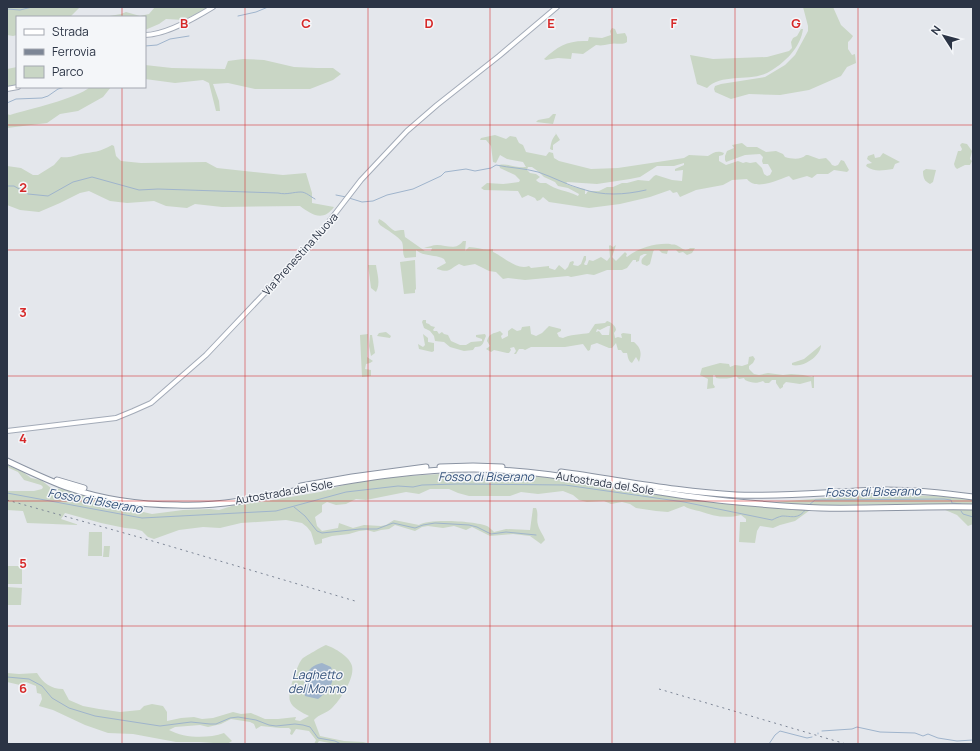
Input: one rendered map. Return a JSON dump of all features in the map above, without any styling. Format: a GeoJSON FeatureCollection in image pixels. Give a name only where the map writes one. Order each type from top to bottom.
{"type":"FeatureCollection","features":[{"type":"Feature","properties":{"kind":"highway","name":"Autostrada del Sole"},"geometry":{"type":"LineString","coordinates":[[7,459],[43,474],[91,491],[132,499],[178,502],[238,498],[352,476],[402,469],[473,466],[537,470],[681,490],[730,494],[781,495],[884,490],[937,492],[973,497]]}},
{"type":"Feature","properties":{"kind":"highway","name":"Autostrada del Sole"},"geometry":{"type":"LineString","coordinates":[[7,459],[42,477],[90,494],[139,503],[178,506],[238,501],[352,480],[402,473],[432,470],[472,469],[543,474],[725,501],[804,507],[973,507]]}},
{"type":"Feature","properties":{"kind":"main road"},"geometry":{"type":"LineString","coordinates":[[146,35],[162,32],[190,20],[213,7]]}},
{"type":"Feature","properties":{"kind":"main road","name":"Via Prenestina Nuova"},"geometry":{"type":"LineString","coordinates":[[7,431],[113,418],[151,403],[219,342],[316,239],[366,174],[412,127],[439,103],[499,56],[557,7]]}},
{"type":"Feature","properties":{"kind":"green space"},"geometry":{"type":"Polygon","coordinates":[[[7,7],[80,7],[71,16],[16,16],[16,35],[7,35],[7,7]]]}},
{"type":"Feature","properties":{"kind":"green space"},"geometry":{"type":"Polygon","coordinates":[[[155,7],[209,7],[184,20],[166,19],[146,30],[146,16],[140,16],[149,14],[155,7]]]}},
{"type":"Feature","properties":{"kind":"green space"},"geometry":{"type":"Polygon","coordinates":[[[803,7],[833,7],[841,25],[853,36],[848,42],[848,49],[852,55],[855,54],[856,63],[847,67],[841,76],[809,90],[780,95],[749,94],[731,99],[715,92],[715,86],[765,77],[785,65],[795,55],[808,31],[803,7]]]}},
{"type":"Feature","properties":{"kind":"green space"},"geometry":{"type":"Polygon","coordinates":[[[126,12],[140,16],[110,16],[121,14],[126,12]]]}},
{"type":"Feature","properties":{"kind":"green space"},"geometry":{"type":"Polygon","coordinates":[[[612,28],[615,29],[617,34],[625,33],[627,42],[623,44],[596,45],[583,54],[572,53],[571,59],[544,59],[559,47],[569,43],[588,41],[589,37],[602,38],[611,35],[610,31],[612,28]]]}},
{"type":"Feature","properties":{"kind":"green space"},"geometry":{"type":"Polygon","coordinates":[[[801,29],[803,29],[802,36],[789,57],[767,73],[760,76],[720,81],[713,83],[707,88],[697,84],[690,55],[713,59],[767,57],[789,51],[792,48],[791,42],[793,38],[797,36],[801,29]]]}},
{"type":"Feature","properties":{"kind":"green space"},"geometry":{"type":"Polygon","coordinates":[[[243,59],[264,60],[294,67],[333,68],[341,74],[333,80],[310,89],[255,89],[228,83],[213,84],[219,101],[220,111],[216,111],[209,83],[203,80],[175,83],[146,79],[146,65],[172,68],[225,69],[228,61],[243,59]]]}},
{"type":"Feature","properties":{"kind":"green space"},"geometry":{"type":"Polygon","coordinates":[[[16,67],[16,85],[7,87],[7,69],[16,67]]]}},
{"type":"Feature","properties":{"kind":"green space"},"geometry":{"type":"Polygon","coordinates":[[[88,88],[110,88],[103,97],[78,111],[60,114],[47,123],[7,128],[7,114],[10,115],[64,100],[88,88]]]}},
{"type":"Feature","properties":{"kind":"green space"},"geometry":{"type":"Polygon","coordinates":[[[553,114],[556,114],[553,124],[536,122],[538,120],[549,118],[553,114]]]}},
{"type":"Feature","properties":{"kind":"green space"},"geometry":{"type":"Polygon","coordinates":[[[555,132],[560,140],[553,145],[552,150],[550,149],[556,134],[555,132]]]}},
{"type":"Feature","properties":{"kind":"green space"},"geometry":{"type":"Polygon","coordinates":[[[495,135],[506,139],[510,136],[516,137],[519,143],[523,145],[526,152],[546,156],[549,152],[553,153],[554,158],[559,161],[591,169],[618,168],[684,158],[689,155],[708,156],[715,152],[719,152],[724,153],[723,155],[719,156],[719,161],[726,165],[738,161],[743,163],[756,162],[762,168],[764,174],[767,176],[770,175],[772,171],[768,164],[763,164],[763,157],[760,154],[745,155],[726,162],[725,156],[727,151],[734,148],[732,145],[742,143],[747,147],[757,147],[766,152],[776,151],[783,154],[785,157],[796,159],[806,155],[819,159],[826,158],[832,165],[835,166],[838,165],[841,160],[844,161],[849,170],[847,172],[834,170],[828,174],[817,174],[812,178],[807,176],[793,180],[789,176],[767,184],[756,184],[747,179],[732,180],[723,185],[696,190],[680,197],[677,192],[673,193],[670,190],[650,197],[620,204],[589,208],[549,202],[543,197],[537,201],[535,198],[528,195],[522,198],[518,191],[484,190],[481,188],[487,183],[503,184],[519,182],[520,180],[515,175],[500,168],[499,165],[526,167],[523,162],[507,159],[500,155],[496,163],[493,162],[491,146],[486,140],[480,140],[481,138],[495,135]],[[684,163],[674,166],[657,166],[640,177],[630,179],[597,184],[567,182],[566,184],[585,189],[586,194],[588,191],[599,191],[622,183],[638,180],[649,181],[656,175],[672,180],[682,181],[683,170],[675,171],[675,169],[684,165],[684,163]],[[528,167],[527,170],[530,173],[536,174],[540,177],[536,180],[538,182],[546,183],[554,188],[578,196],[579,194],[568,188],[558,186],[555,182],[544,177],[532,167],[528,167]]]}},
{"type":"Feature","properties":{"kind":"green space"},"geometry":{"type":"Polygon","coordinates":[[[962,143],[967,144],[972,151],[970,159],[972,161],[970,165],[965,165],[957,169],[954,164],[958,151],[961,151],[962,149],[960,145],[962,143]]]}},
{"type":"Feature","properties":{"kind":"green space"},"geometry":{"type":"Polygon","coordinates":[[[112,145],[114,146],[116,156],[121,161],[141,163],[206,162],[217,168],[283,175],[306,173],[312,193],[312,203],[334,207],[330,212],[322,216],[317,216],[300,206],[222,207],[195,204],[187,208],[166,206],[154,201],[127,203],[110,201],[89,191],[80,193],[39,212],[20,210],[7,205],[7,166],[21,168],[33,175],[38,175],[54,165],[61,157],[69,157],[96,151],[112,145]]]}},
{"type":"Feature","properties":{"kind":"green space"},"geometry":{"type":"Polygon","coordinates":[[[883,153],[900,162],[895,164],[893,169],[886,170],[873,170],[866,166],[867,164],[872,163],[867,159],[868,156],[874,154],[875,158],[880,157],[883,153]]]}},
{"type":"Feature","properties":{"kind":"green space"},"geometry":{"type":"Polygon","coordinates":[[[926,169],[936,170],[933,182],[930,184],[926,182],[924,177],[923,171],[926,169]]]}},
{"type":"Feature","properties":{"kind":"green space"},"geometry":{"type":"Polygon","coordinates":[[[379,219],[395,231],[404,230],[405,237],[425,251],[431,251],[432,248],[424,248],[432,246],[437,245],[454,247],[463,241],[466,241],[465,251],[469,247],[487,250],[493,249],[493,252],[515,265],[524,267],[529,266],[531,268],[549,266],[549,268],[555,270],[559,265],[565,270],[570,262],[573,261],[573,265],[578,266],[581,264],[584,256],[586,256],[585,265],[587,265],[589,260],[593,261],[601,257],[607,261],[610,257],[610,245],[613,247],[616,245],[612,257],[616,261],[625,252],[627,257],[642,249],[659,244],[675,245],[685,250],[695,248],[692,253],[687,255],[683,252],[679,253],[676,250],[668,250],[667,254],[662,253],[659,250],[654,250],[650,264],[647,266],[642,264],[643,258],[647,254],[644,254],[640,256],[639,261],[636,262],[636,260],[633,260],[627,268],[622,270],[607,270],[594,275],[587,274],[571,277],[525,280],[508,278],[503,279],[496,272],[489,271],[475,264],[464,266],[459,264],[447,271],[437,269],[446,263],[444,259],[437,256],[422,254],[416,250],[416,257],[405,258],[402,242],[395,235],[380,225],[378,222],[379,219]]]}},
{"type":"Feature","properties":{"kind":"green space"},"geometry":{"type":"Polygon","coordinates":[[[415,260],[415,293],[404,294],[400,262],[415,260]]]}},
{"type":"Feature","properties":{"kind":"green space"},"geometry":{"type":"Polygon","coordinates":[[[368,265],[376,265],[378,282],[376,292],[371,288],[368,265]]]}},
{"type":"Feature","properties":{"kind":"green space"},"geometry":{"type":"Polygon","coordinates":[[[423,320],[426,320],[426,323],[435,327],[433,330],[434,331],[437,331],[439,334],[442,332],[448,335],[451,341],[460,345],[482,341],[482,339],[476,337],[476,335],[485,334],[486,336],[482,345],[475,347],[473,350],[464,351],[450,347],[444,342],[435,341],[434,336],[430,331],[424,328],[422,322],[423,320]]]}},
{"type":"Feature","properties":{"kind":"green space"},"geometry":{"type":"Polygon","coordinates":[[[607,321],[615,327],[615,338],[622,338],[621,334],[623,333],[631,334],[631,342],[636,344],[640,351],[639,362],[636,357],[632,363],[628,359],[627,353],[623,353],[621,350],[618,350],[616,343],[612,348],[609,348],[597,343],[591,345],[590,350],[588,351],[583,344],[565,347],[531,347],[525,350],[519,349],[516,354],[514,354],[516,351],[514,347],[510,348],[511,350],[509,353],[494,350],[491,352],[486,349],[490,346],[487,341],[490,335],[500,331],[503,334],[501,336],[502,339],[508,336],[508,331],[512,328],[517,331],[521,330],[522,327],[530,326],[531,334],[536,336],[542,333],[549,326],[561,329],[561,331],[557,333],[559,337],[563,338],[572,335],[589,333],[595,324],[605,323],[607,321]],[[610,326],[600,330],[597,329],[596,332],[599,331],[602,335],[609,335],[610,326]]]}},
{"type":"Feature","properties":{"kind":"green space"},"geometry":{"type":"Polygon","coordinates":[[[386,332],[391,336],[390,338],[377,336],[379,333],[386,332]]]}},
{"type":"Feature","properties":{"kind":"green space"},"geometry":{"type":"Polygon","coordinates":[[[368,334],[367,357],[373,361],[366,364],[365,369],[371,370],[371,376],[362,377],[360,335],[368,334]]]}},
{"type":"Feature","properties":{"kind":"green space"},"geometry":{"type":"Polygon","coordinates":[[[423,334],[428,338],[428,342],[434,343],[434,351],[432,352],[419,349],[418,344],[423,347],[425,345],[423,334]]]}},
{"type":"Feature","properties":{"kind":"green space"},"geometry":{"type":"Polygon","coordinates":[[[370,335],[372,335],[375,353],[371,356],[369,346],[370,335]]]}},
{"type":"Feature","properties":{"kind":"green space"},"geometry":{"type":"Polygon","coordinates":[[[821,345],[818,353],[811,360],[801,365],[792,365],[792,363],[804,359],[821,345]]]}},
{"type":"Feature","properties":{"kind":"green space"},"geometry":{"type":"Polygon","coordinates":[[[753,356],[755,359],[749,366],[749,369],[754,374],[759,375],[768,373],[814,376],[814,388],[812,388],[811,381],[800,384],[786,382],[780,389],[776,383],[776,380],[772,380],[769,383],[765,383],[763,381],[754,383],[745,380],[744,378],[739,379],[736,376],[721,379],[716,378],[715,375],[713,375],[713,384],[715,387],[707,389],[708,379],[700,375],[702,368],[720,363],[729,364],[730,367],[735,365],[742,366],[748,364],[749,357],[753,356]]]}},
{"type":"Feature","properties":{"kind":"green space"},"geometry":{"type":"Polygon","coordinates":[[[7,465],[23,472],[31,478],[41,480],[51,488],[64,489],[94,498],[119,503],[139,511],[152,514],[183,510],[219,510],[235,505],[320,492],[347,484],[393,477],[455,473],[464,478],[490,478],[502,474],[508,474],[565,479],[699,501],[737,505],[875,494],[961,497],[973,500],[973,524],[968,526],[957,515],[931,504],[817,505],[795,521],[773,528],[760,526],[757,531],[755,543],[739,542],[740,522],[746,522],[746,519],[741,515],[730,517],[720,516],[684,506],[668,512],[636,508],[630,504],[622,502],[611,504],[604,501],[587,502],[579,500],[573,495],[563,491],[538,494],[521,492],[510,496],[469,496],[449,489],[430,489],[419,494],[406,492],[366,500],[356,499],[346,504],[336,505],[327,502],[322,505],[322,512],[315,517],[317,526],[322,531],[338,528],[339,523],[353,528],[364,525],[381,526],[394,520],[419,525],[432,522],[452,521],[481,524],[488,526],[494,532],[506,529],[530,530],[533,508],[536,508],[537,521],[545,540],[541,544],[530,536],[513,534],[490,536],[472,527],[466,530],[454,526],[443,528],[428,526],[422,527],[415,531],[395,525],[389,529],[374,532],[367,530],[332,536],[322,539],[322,543],[315,545],[311,532],[307,527],[302,523],[286,520],[241,523],[220,528],[203,527],[179,530],[154,539],[148,537],[142,531],[101,523],[65,513],[61,519],[79,525],[27,523],[23,511],[7,510],[7,491],[34,491],[42,489],[43,487],[24,480],[18,472],[9,468],[7,465]]]}},
{"type":"Feature","properties":{"kind":"green space"},"geometry":{"type":"Polygon","coordinates":[[[89,532],[102,532],[102,556],[88,556],[89,532]]]}},
{"type":"Feature","properties":{"kind":"green space"},"geometry":{"type":"Polygon","coordinates":[[[104,546],[110,546],[109,557],[103,557],[104,546]]]}},
{"type":"Feature","properties":{"kind":"green space"},"geometry":{"type":"Polygon","coordinates":[[[7,566],[22,566],[22,584],[7,584],[7,566]]]}},
{"type":"Feature","properties":{"kind":"green space"},"geometry":{"type":"Polygon","coordinates":[[[7,587],[22,588],[21,605],[7,605],[7,587]]]}},
{"type":"Feature","properties":{"kind":"green space"},"geometry":{"type":"Polygon","coordinates":[[[326,645],[334,648],[348,659],[352,666],[352,671],[349,682],[339,700],[330,710],[318,716],[314,720],[320,736],[344,741],[372,744],[335,744],[319,741],[317,744],[314,744],[316,740],[309,731],[296,729],[292,735],[290,734],[291,730],[289,728],[261,726],[256,729],[254,724],[250,722],[231,719],[221,724],[208,727],[200,725],[175,727],[169,730],[182,735],[196,737],[224,733],[232,741],[227,744],[176,742],[133,734],[108,733],[85,725],[53,710],[39,706],[42,699],[41,694],[37,693],[36,686],[26,682],[20,685],[7,682],[7,673],[37,673],[48,685],[63,689],[69,700],[83,706],[120,712],[140,710],[144,706],[152,704],[163,706],[167,712],[167,721],[194,717],[202,719],[213,718],[233,712],[241,714],[251,713],[265,719],[296,717],[295,720],[300,721],[309,716],[295,708],[290,701],[289,697],[295,673],[302,659],[326,645]]]}},
{"type":"Feature","properties":{"kind":"water","name":"Laghetto del Monno"},"geometry":{"type":"Polygon","coordinates":[[[322,663],[331,667],[333,677],[329,689],[318,699],[305,696],[304,685],[308,671],[312,667],[322,663]]]}},
{"type":"Feature","properties":{"kind":"waterway"},"geometry":{"type":"LineString","coordinates":[[7,9],[20,10],[32,7]]}},
{"type":"Feature","properties":{"kind":"waterway"},"geometry":{"type":"LineString","coordinates":[[238,16],[256,12],[268,7]]}},
{"type":"Feature","properties":{"kind":"waterway"},"geometry":{"type":"LineString","coordinates":[[146,46],[157,45],[170,39],[189,36]]}},
{"type":"Feature","properties":{"kind":"waterway"},"geometry":{"type":"LineString","coordinates":[[7,103],[16,99],[42,98],[62,88]]}},
{"type":"Feature","properties":{"kind":"waterway"},"geometry":{"type":"LineString","coordinates":[[349,198],[362,202],[373,201],[387,195],[413,189],[441,176],[445,172],[466,169],[475,171],[491,168],[496,165],[538,172],[576,187],[598,193],[622,194],[646,190]]}},
{"type":"Feature","properties":{"kind":"waterway"},"geometry":{"type":"LineString","coordinates":[[7,186],[14,186],[28,194],[48,196],[73,182],[92,177],[139,190],[158,189],[284,194],[303,192],[315,199]]}},
{"type":"Feature","properties":{"kind":"waterway"},"geometry":{"type":"LineString","coordinates":[[336,195],[346,197]]}},
{"type":"Feature","properties":{"kind":"waterway","name":"Fosso di Biserano"},"geometry":{"type":"LineString","coordinates":[[7,493],[142,518],[276,511],[346,492],[398,486],[413,487],[422,485],[459,484],[565,485],[684,502],[772,520],[782,516],[798,516],[806,509]]}},
{"type":"Feature","properties":{"kind":"waterway","name":"Fosso di Biserano"},"geometry":{"type":"LineString","coordinates":[[809,505],[815,500],[944,499],[951,500],[952,503],[961,504]]}},
{"type":"Feature","properties":{"kind":"waterway"},"geometry":{"type":"LineString","coordinates":[[294,507],[305,516],[317,531],[322,533],[360,529],[377,529],[393,523],[415,528],[435,523],[469,525],[491,534],[506,532],[536,535]]}},
{"type":"Feature","properties":{"kind":"waterway","name":"Fosso di Biserano"},"geometry":{"type":"LineString","coordinates":[[961,511],[963,514],[973,517]]}},
{"type":"Feature","properties":{"kind":"waterway"},"geometry":{"type":"LineString","coordinates":[[7,677],[29,679],[42,686],[52,698],[69,708],[95,716],[160,726],[191,722],[216,724],[230,718],[238,717],[256,720],[276,726],[295,724],[303,725],[310,727],[318,738],[335,741],[341,744]]}},
{"type":"Feature","properties":{"kind":"waterway"},"geometry":{"type":"LineString","coordinates":[[822,731],[852,729],[857,727],[880,732],[915,733],[923,736],[928,734],[938,738],[957,741],[973,740]]}},
{"type":"Feature","properties":{"kind":"waterway"},"geometry":{"type":"LineString","coordinates":[[769,744],[775,735],[780,731],[807,738],[812,737]]}},
{"type":"Feature","properties":{"kind":"railway"},"geometry":{"type":"LineString","coordinates":[[7,500],[355,601]]}},
{"type":"Feature","properties":{"kind":"railway"},"geometry":{"type":"LineString","coordinates":[[659,689],[846,744]]}}]}
